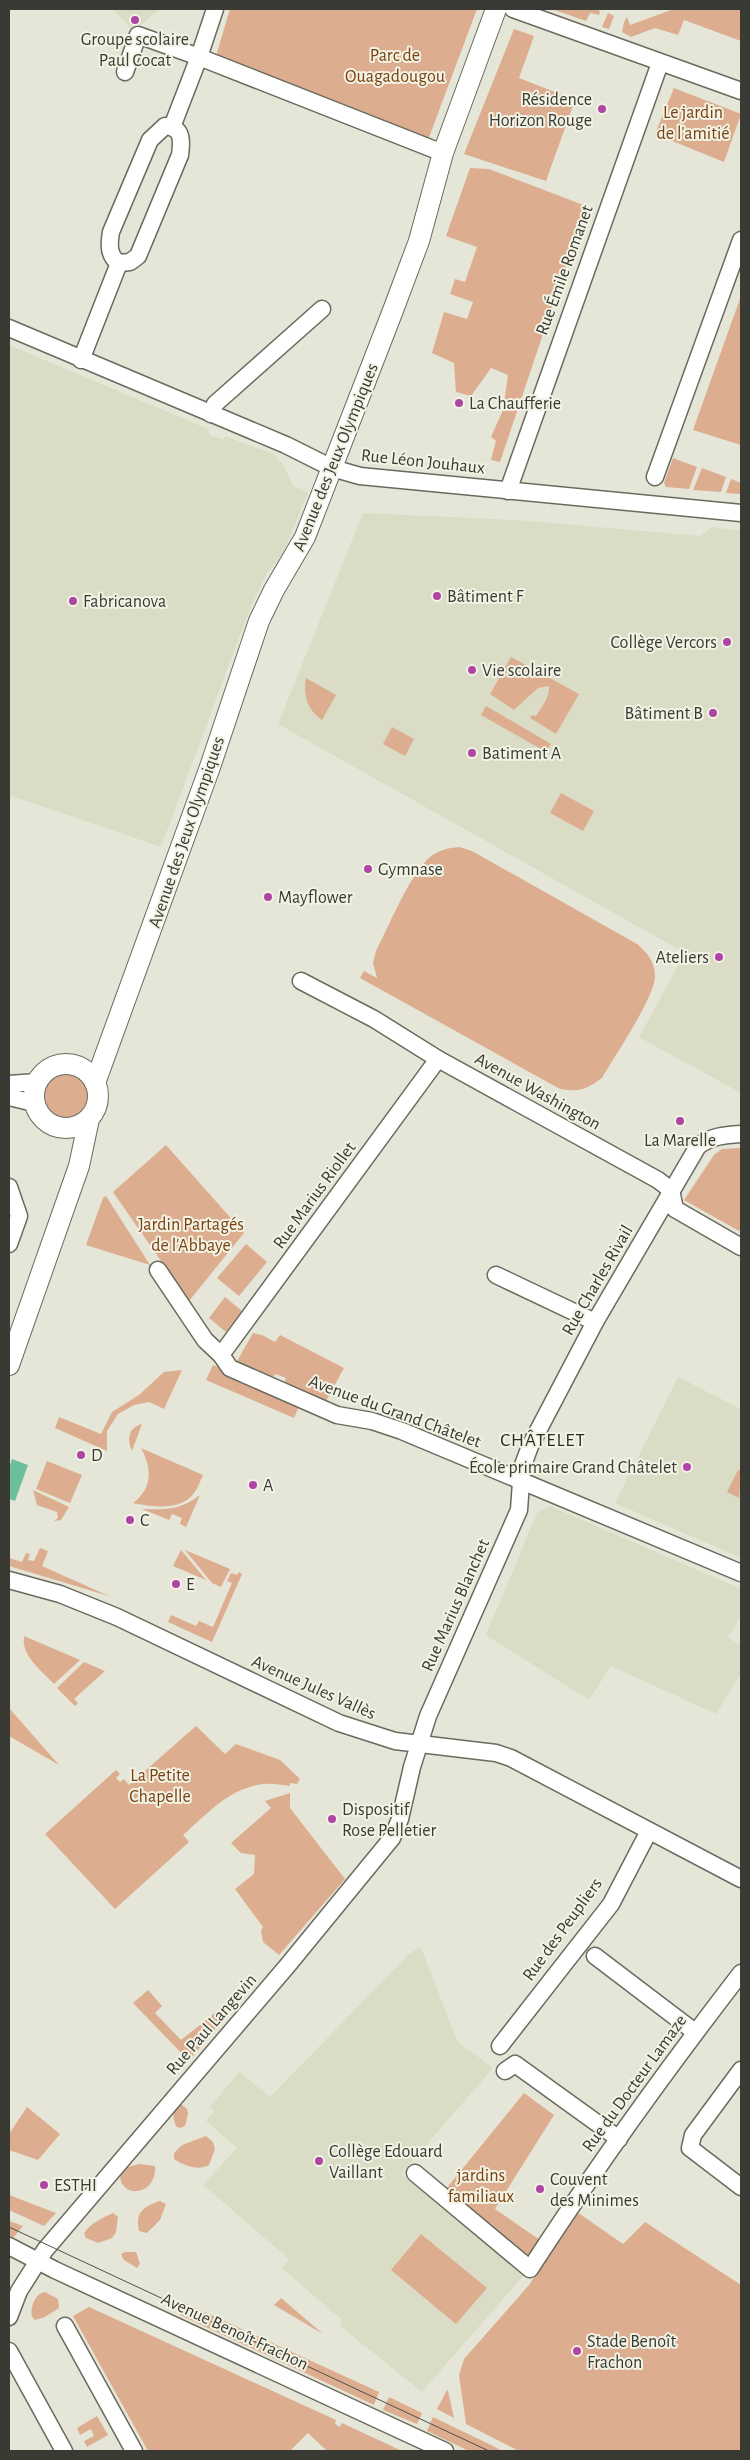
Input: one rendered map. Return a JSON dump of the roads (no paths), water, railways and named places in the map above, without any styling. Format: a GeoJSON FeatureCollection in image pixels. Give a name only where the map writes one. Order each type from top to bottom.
{"type":"FeatureCollection","features":[{"type":"Feature","properties":{"kind":"main road","name":"Avenue des Jeux Olympiques"},"geometry":{"type":"LineString","coordinates":[[95,1083],[207,776],[260,621],[274,590],[305,537],[419,241],[443,153],[496,9]]}},
{"type":"Feature","properties":{"kind":"main road"},"geometry":{"type":"LineString","coordinates":[[81,1157],[63,1129],[44,1121],[38,1113],[34,1103],[33,1092],[37,1082],[52,1067],[83,1060],[110,1040]]}},
{"type":"Feature","properties":{"kind":"main road"},"geometry":{"type":"LineString","coordinates":[[9,1365],[81,1157],[89,1119],[98,1102],[95,1083],[82,1068],[72,1064]]}},
{"type":"Feature","properties":{"kind":"main road"},"geometry":{"type":"LineString","coordinates":[[63,1129],[81,1125],[89,1119]]}},
{"type":"Feature","properties":{"kind":"street"},"geometry":{"type":"LineString","coordinates":[[172,127],[216,9]]}},
{"type":"Feature","properties":{"kind":"street"},"geometry":{"type":"LineString","coordinates":[[514,9],[741,91]]}},
{"type":"Feature","properties":{"kind":"street"},"geometry":{"type":"LineString","coordinates":[[125,72],[138,35],[443,153]]}},
{"type":"Feature","properties":{"kind":"street","name":"Rue Émile Romanet"},"geometry":{"type":"LineString","coordinates":[[508,491],[660,63]]}},
{"type":"Feature","properties":{"kind":"street"},"geometry":{"type":"LineString","coordinates":[[165,126],[172,127],[182,137],[178,162],[138,256],[125,264],[119,264],[110,254],[111,232],[150,140],[165,126]]}},
{"type":"Feature","properties":{"kind":"street"},"geometry":{"type":"LineString","coordinates":[[655,476],[741,240]]}},
{"type":"Feature","properties":{"kind":"street"},"geometry":{"type":"LineString","coordinates":[[81,360],[119,264]]}},
{"type":"Feature","properties":{"kind":"street"},"geometry":{"type":"LineString","coordinates":[[211,414],[215,404],[322,309]]}},
{"type":"Feature","properties":{"kind":"street","name":"Rue Léon Jouhaux"},"geometry":{"type":"LineString","coordinates":[[9,328],[286,445],[332,468],[360,476],[741,513]]}},
{"type":"Feature","properties":{"kind":"street","name":"Avenue Washington"},"geometry":{"type":"LineString","coordinates":[[301,981],[374,1019],[438,1059],[671,1190]]}},
{"type":"Feature","properties":{"kind":"street","name":"Rue Marius Riollet"},"geometry":{"type":"LineString","coordinates":[[221,1355],[438,1059]]}},
{"type":"Feature","properties":{"kind":"street"},"geometry":{"type":"LineString","coordinates":[[9,1084],[37,1082]]}},
{"type":"Feature","properties":{"kind":"street"},"geometry":{"type":"LineString","coordinates":[[9,1097],[34,1103]]}},
{"type":"Feature","properties":{"kind":"street","name":"Rue Charles Rivail"},"geometry":{"type":"LineString","coordinates":[[523,1480],[522,1468],[530,1446],[594,1322],[698,1146],[708,1138],[741,1134]]}},
{"type":"Feature","properties":{"kind":"street"},"geometry":{"type":"LineString","coordinates":[[9,1187],[19,1216],[9,1244]]}},
{"type":"Feature","properties":{"kind":"street"},"geometry":{"type":"LineString","coordinates":[[671,1190],[674,1210],[741,1247]]}},
{"type":"Feature","properties":{"kind":"street","name":"Avenue du Grand Châtelet"},"geometry":{"type":"LineString","coordinates":[[158,1270],[205,1340],[221,1355],[230,1368],[337,1415],[372,1421],[402,1431],[523,1480],[741,1573]]}},
{"type":"Feature","properties":{"kind":"street"},"geometry":{"type":"LineString","coordinates":[[496,1275],[594,1322]]}},
{"type":"Feature","properties":{"kind":"street","name":"Rue Marius Blanchet"},"geometry":{"type":"LineString","coordinates":[[420,1745],[431,1708],[518,1510],[523,1480]]}},
{"type":"Feature","properties":{"kind":"street","name":"Avenue Jules Vallès"},"geometry":{"type":"LineString","coordinates":[[9,1580],[60,1594],[116,1617],[339,1723],[395,1741],[496,1753],[512,1758],[741,1879]]}},
{"type":"Feature","properties":{"kind":"street","name":"Rue Paul Langevin"},"geometry":{"type":"LineString","coordinates":[[9,2317],[19,2291],[38,2260],[387,1846],[400,1819],[410,1776],[420,1745]]}},
{"type":"Feature","properties":{"kind":"street","name":"Rue des Peupliers"},"geometry":{"type":"LineString","coordinates":[[500,2046],[610,1904],[649,1831]]}},
{"type":"Feature","properties":{"kind":"street"},"geometry":{"type":"LineString","coordinates":[[596,1956],[696,2032]]}},
{"type":"Feature","properties":{"kind":"street","name":"Rue du Docteur Lamaze"},"geometry":{"type":"LineString","coordinates":[[415,2173],[530,2269],[582,2190],[741,1973]]}},
{"type":"Feature","properties":{"kind":"street"},"geometry":{"type":"LineString","coordinates":[[505,2071],[514,2064],[619,2139]]}},
{"type":"Feature","properties":{"kind":"street"},"geometry":{"type":"LineString","coordinates":[[741,2070],[692,2134],[690,2148],[741,2187]]}},
{"type":"Feature","properties":{"kind":"street","name":"Avenue Benoît Frachon"},"geometry":{"type":"LineString","coordinates":[[9,2246],[445,2451]]}},
{"type":"Feature","properties":{"kind":"street"},"geometry":{"type":"LineString","coordinates":[[65,2326],[134,2451]]}},
{"type":"Feature","properties":{"kind":"street"},"geometry":{"type":"LineString","coordinates":[[9,2351],[64,2451]]}},
{"type":"Feature","properties":{"kind":"tram line"},"geometry":{"type":"LineString","coordinates":[[9,2227],[489,2451]]}},
{"type":"Feature","properties":{"kind":"place","name":"Groupe scolaire Paul Cocat"},"geometry":{"type":"Point","coordinates":[135,20]}},
{"type":"Feature","properties":{"kind":"place","name":"Résidence Horizon Rouge"},"geometry":{"type":"Point","coordinates":[602,109]}},
{"type":"Feature","properties":{"kind":"place","name":"La Chaufferie"},"geometry":{"type":"Point","coordinates":[459,403]}},
{"type":"Feature","properties":{"kind":"place","name":"Bâtiment F"},"geometry":{"type":"Point","coordinates":[437,596]}},
{"type":"Feature","properties":{"kind":"place","name":"Fabricanova"},"geometry":{"type":"Point","coordinates":[73,601]}},
{"type":"Feature","properties":{"kind":"place","name":"Collège Vercors"},"geometry":{"type":"Point","coordinates":[727,642]}},
{"type":"Feature","properties":{"kind":"place","name":"Vie scolaire"},"geometry":{"type":"Point","coordinates":[472,670]}},
{"type":"Feature","properties":{"kind":"place","name":"Bâtiment B"},"geometry":{"type":"Point","coordinates":[713,713]}},
{"type":"Feature","properties":{"kind":"place","name":"Batiment A"},"geometry":{"type":"Point","coordinates":[472,753]}},
{"type":"Feature","properties":{"kind":"place","name":"Gymnase"},"geometry":{"type":"Point","coordinates":[368,869]}},
{"type":"Feature","properties":{"kind":"place","name":"Mayflower"},"geometry":{"type":"Point","coordinates":[268,897]}},
{"type":"Feature","properties":{"kind":"place","name":"Ateliers"},"geometry":{"type":"Point","coordinates":[719,957]}},
{"type":"Feature","properties":{"kind":"place","name":"La Marelle"},"geometry":{"type":"Point","coordinates":[680,1121]}},
{"type":"Feature","properties":{"kind":"place","name":"D"},"geometry":{"type":"Point","coordinates":[81,1455]}},
{"type":"Feature","properties":{"kind":"place","name":"École primaire Grand Châtelet"},"geometry":{"type":"Point","coordinates":[687,1467]}},
{"type":"Feature","properties":{"kind":"place","name":"A"},"geometry":{"type":"Point","coordinates":[253,1485]}},
{"type":"Feature","properties":{"kind":"place","name":"C"},"geometry":{"type":"Point","coordinates":[130,1520]}},
{"type":"Feature","properties":{"kind":"place","name":"E"},"geometry":{"type":"Point","coordinates":[176,1584]}},
{"type":"Feature","properties":{"kind":"place","name":"Dispositif Rose Pelletier"},"geometry":{"type":"Point","coordinates":[332,1819]}},
{"type":"Feature","properties":{"kind":"place","name":"Collège Edouard Vaillant"},"geometry":{"type":"Point","coordinates":[319,2161]}},
{"type":"Feature","properties":{"kind":"place","name":"ESTHI"},"geometry":{"type":"Point","coordinates":[44,2185]}},
{"type":"Feature","properties":{"kind":"place","name":"Couvent des Minimes"},"geometry":{"type":"Point","coordinates":[540,2189]}},
{"type":"Feature","properties":{"kind":"place","name":"Stade Benoît Frachon"},"geometry":{"type":"Point","coordinates":[577,2351]}},
{"type":"Feature","properties":{"kind":"district","name":"CHÂTELET"},"geometry":{"type":"Point","coordinates":[543,1439]}},
{"type":"Feature","properties":{"kind":"park label","name":"Parc de Ouagadougou"},"geometry":{"type":"Point","coordinates":[395,65]}},
{"type":"Feature","properties":{"kind":"park label","name":"Le jardin de l'amitié"},"geometry":{"type":"Point","coordinates":[693,122]}},
{"type":"Feature","properties":{"kind":"park label","name":"Jardin Partagés de l'Abbaye"},"geometry":{"type":"Point","coordinates":[191,1234]}},
{"type":"Feature","properties":{"kind":"park label","name":"La Petite Chapelle"},"geometry":{"type":"Point","coordinates":[160,1785]}},
{"type":"Feature","properties":{"kind":"park label","name":"jardins familiaux"},"geometry":{"type":"Point","coordinates":[481,2185]}}]}
